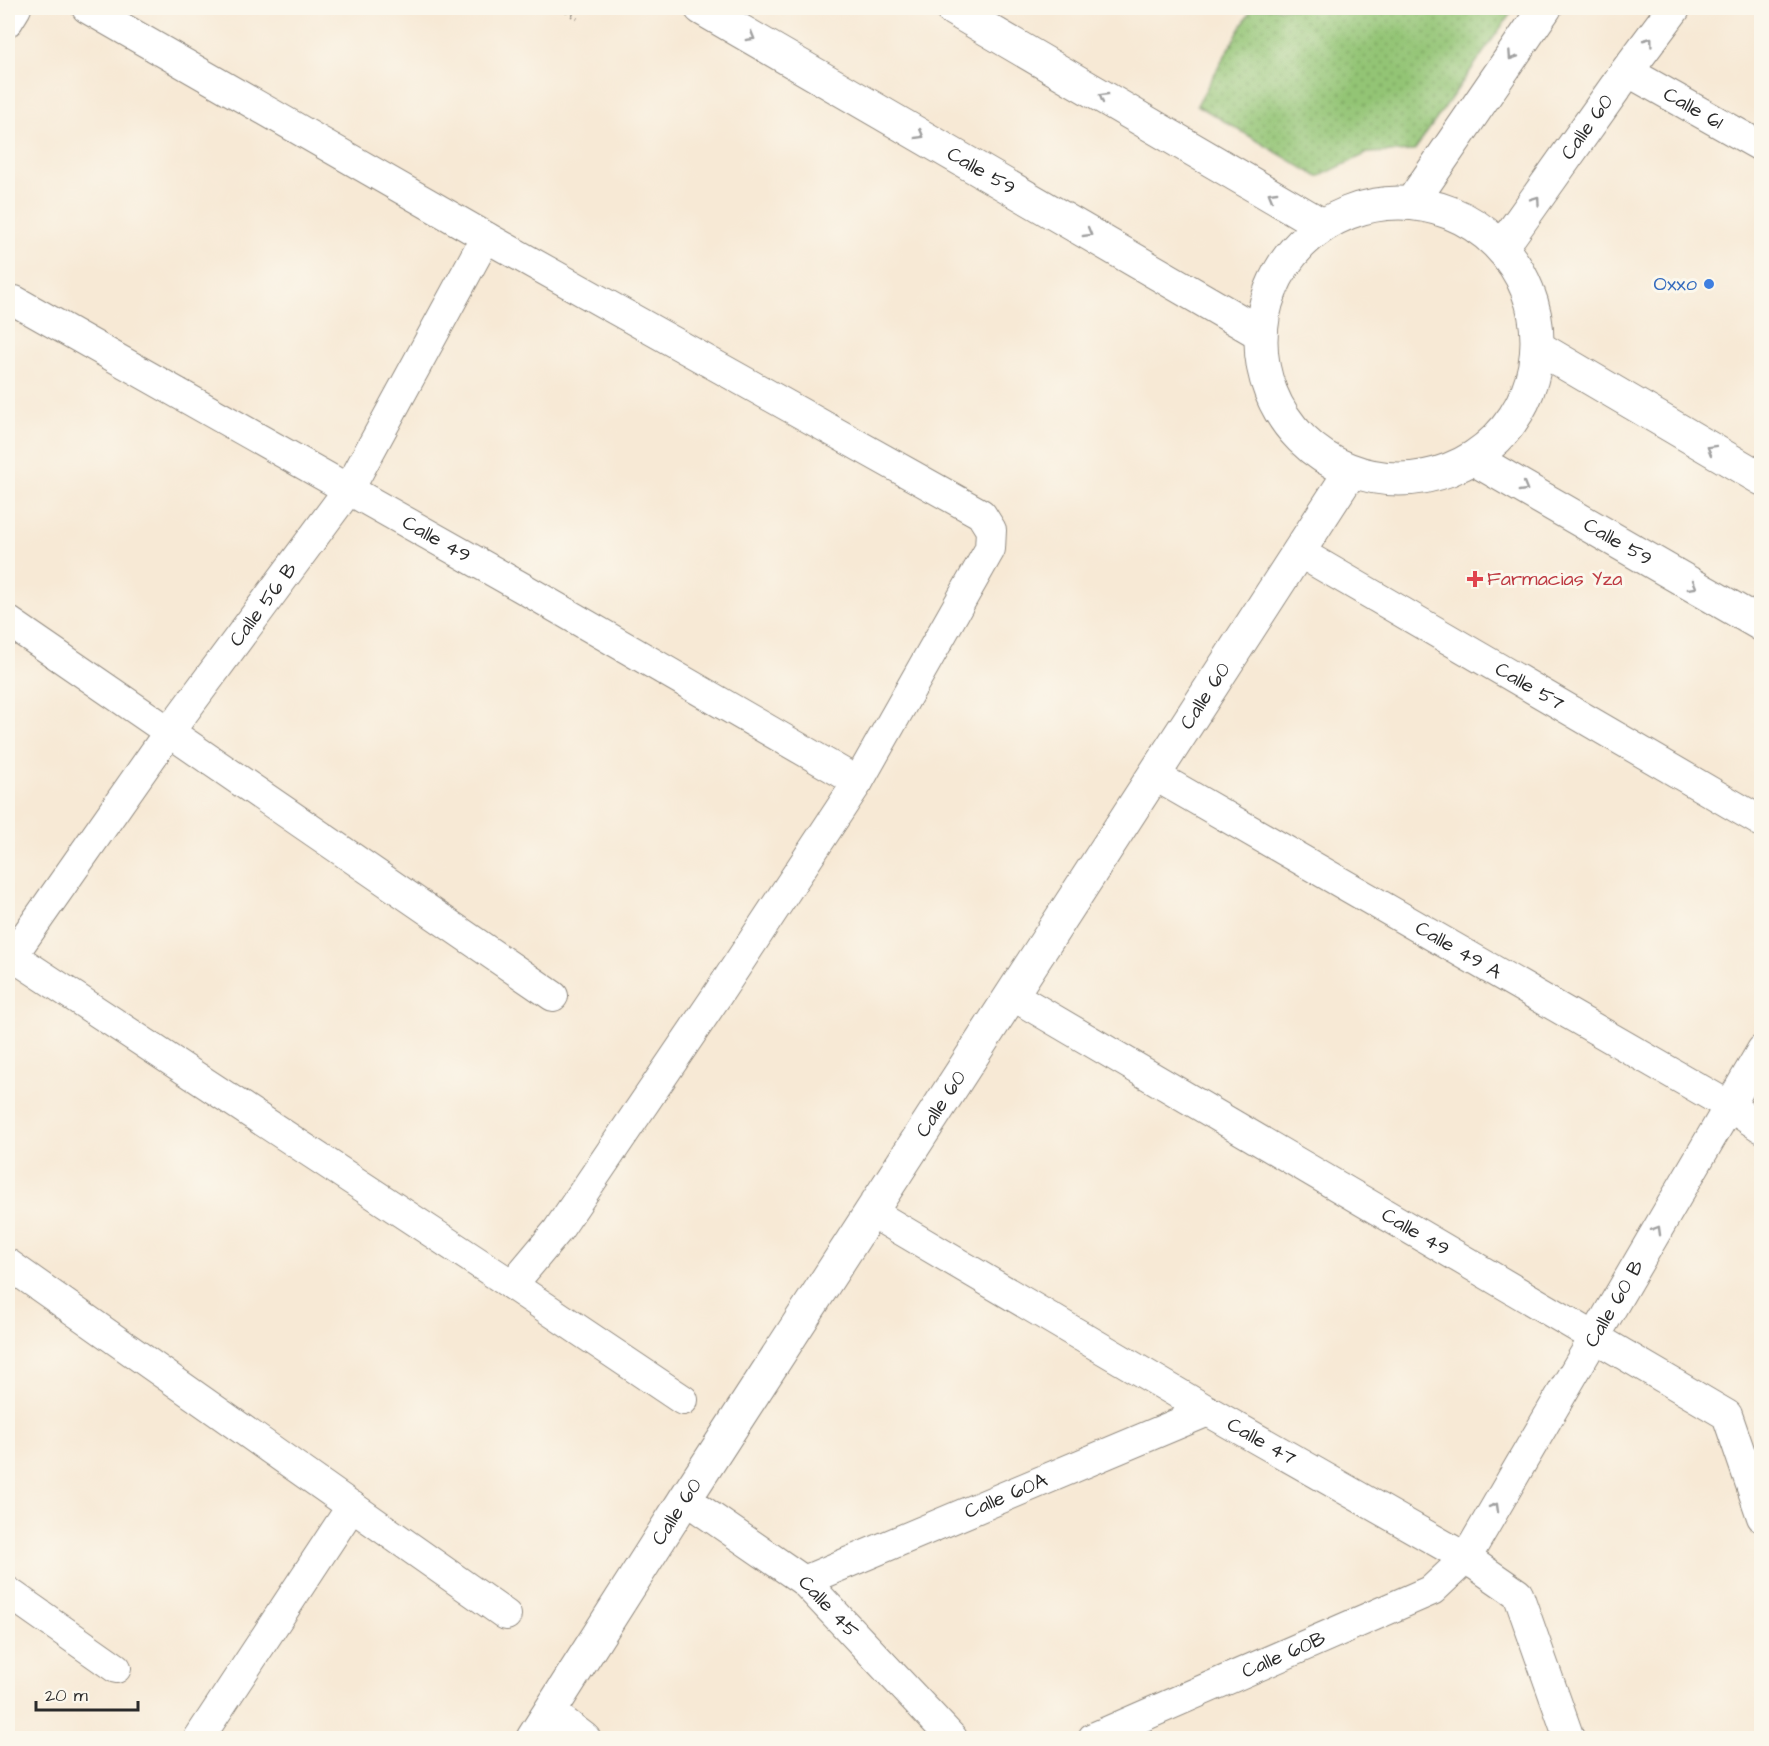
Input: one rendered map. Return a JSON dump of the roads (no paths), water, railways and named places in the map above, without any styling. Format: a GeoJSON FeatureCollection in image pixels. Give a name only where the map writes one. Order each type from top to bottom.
{"type":"FeatureCollection","features":[{"type":"Feature","properties":{"kind":"main road","name":"Calle 59"},"geometry":{"type":"LineString","coordinates":[[701,8],[1260,333]]}},
{"type":"Feature","properties":{"kind":"main road"},"geometry":{"type":"LineString","coordinates":[[951,8],[1322,225]]}},
{"type":"Feature","properties":{"kind":"main road"},"geometry":{"type":"LineString","coordinates":[[1412,202],[1545,8]]}},
{"type":"Feature","properties":{"kind":"main road","name":"Calle 60"},"geometry":{"type":"LineString","coordinates":[[1502,248],[1674,8]]}},
{"type":"Feature","properties":{"kind":"main road"},"geometry":{"type":"LineString","coordinates":[[1412,202],[1445,210],[1476,225],[1502,248],[1519,270],[1531,294],[1538,321],[1539,348],[1529,391],[1507,429],[1474,459],[1445,472],[1414,479],[1382,478],[1351,471],[1325,458],[1302,439],[1283,417],[1270,390],[1262,363],[1260,333],[1266,301],[1278,272],[1298,246],[1322,225],[1350,211],[1380,203],[1412,202]]}},
{"type":"Feature","properties":{"kind":"main road"},"geometry":{"type":"LineString","coordinates":[[1539,348],[1761,479]]}},
{"type":"Feature","properties":{"kind":"main road","name":"Calle 59"},"geometry":{"type":"LineString","coordinates":[[1474,459],[1761,625]]}},
{"type":"Feature","properties":{"kind":"main road","name":"Calle 60"},"geometry":{"type":"LineString","coordinates":[[534,1738],[685,1499],[1351,471]]}},
{"type":"Feature","properties":{"kind":"street"},"geometry":{"type":"LineString","coordinates":[[8,21],[16,8]]}},
{"type":"Feature","properties":{"kind":"street"},"geometry":{"type":"LineString","coordinates":[[87,8],[486,237],[981,514],[991,530],[990,549],[858,782],[558,1230],[512,1285]]}},
{"type":"Feature","properties":{"kind":"street","name":"Calle 61"},"geometry":{"type":"LineString","coordinates":[[1627,71],[1761,147]]}},
{"type":"Feature","properties":{"kind":"street","name":"Calle 56 B"},"geometry":{"type":"LineString","coordinates":[[10,954],[169,732],[349,489],[486,237]]}},
{"type":"Feature","properties":{"kind":"street","name":"Calle 49"},"geometry":{"type":"LineString","coordinates":[[15,301],[521,587],[858,782]]}},
{"type":"Feature","properties":{"kind":"street","name":"Calle 57"},"geometry":{"type":"LineString","coordinates":[[1299,552],[1761,822]]}},
{"type":"Feature","properties":{"kind":"street"},"geometry":{"type":"LineString","coordinates":[[8,621],[554,996]]}},
{"type":"Feature","properties":{"kind":"street","name":"Calle 49 A"},"geometry":{"type":"LineString","coordinates":[[1155,775],[1729,1106],[1761,1128]]}},
{"type":"Feature","properties":{"kind":"street"},"geometry":{"type":"LineString","coordinates":[[10,954],[683,1400]]}},
{"type":"Feature","properties":{"kind":"street","name":"Calle 49"},"geometry":{"type":"LineString","coordinates":[[1012,995],[1728,1415],[1761,1517]]}},
{"type":"Feature","properties":{"kind":"street","name":"Calle 60 B"},"geometry":{"type":"LineString","coordinates":[[1466,1558],[1761,1050]]}},
{"type":"Feature","properties":{"kind":"street","name":"Calle 47"},"geometry":{"type":"LineString","coordinates":[[871,1212],[1208,1412],[1466,1558],[1518,1594],[1569,1738]]}},
{"type":"Feature","properties":{"kind":"street"},"geometry":{"type":"LineString","coordinates":[[8,1264],[506,1615]]}},
{"type":"Feature","properties":{"kind":"street","name":"Calle 60A"},"geometry":{"type":"LineString","coordinates":[[804,1581],[1208,1412]]}},
{"type":"Feature","properties":{"kind":"street","name":"Calle 45"},"geometry":{"type":"LineString","coordinates":[[685,1499],[804,1581],[952,1738]]}},
{"type":"Feature","properties":{"kind":"street"},"geometry":{"type":"LineString","coordinates":[[199,1738],[352,1506]]}},
{"type":"Feature","properties":{"kind":"street","name":"Calle 60B"},"geometry":{"type":"LineString","coordinates":[[1093,1738],[1432,1590],[1466,1558]]}},
{"type":"Feature","properties":{"kind":"street"},"geometry":{"type":"LineString","coordinates":[[8,1592],[116,1668]]}},
{"type":"Feature","properties":{"kind":"street"},"geometry":{"type":"LineString","coordinates":[[551,1712],[585,1738]]}},
{"type":"Feature","properties":{"kind":"place","name":"Oxxo"},"geometry":{"type":"Point","coordinates":[1709,284]}},
{"type":"Feature","properties":{"kind":"place","name":"Farmacias Yza"},"geometry":{"type":"Point","coordinates":[1475,579]}}]}
